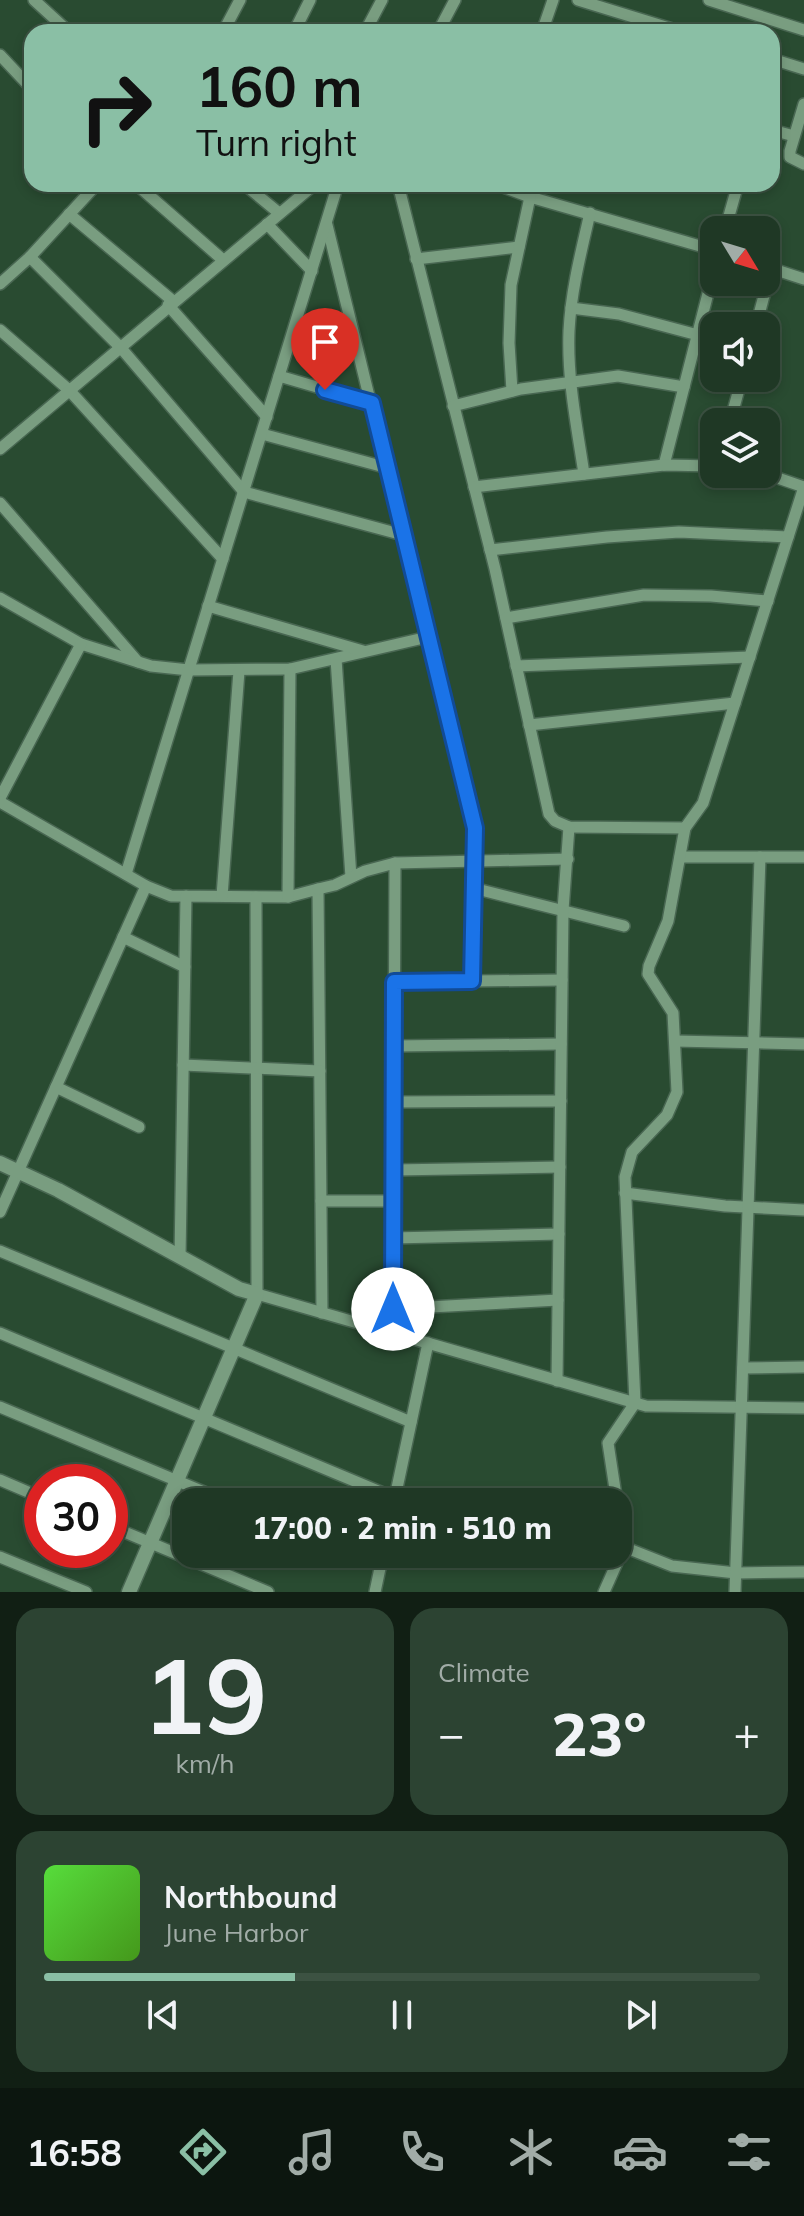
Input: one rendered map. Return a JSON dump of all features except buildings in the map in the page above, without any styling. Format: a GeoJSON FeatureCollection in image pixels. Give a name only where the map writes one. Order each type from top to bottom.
{"type":"FeatureCollection","features":[{"type":"Feature","properties":{"kind":"street"},"geometry":{"type":"LineString","coordinates":[[34,0],[60,24]]}},
{"type":"Feature","properties":{"kind":"street"},"geometry":{"type":"LineString","coordinates":[[227,24],[240,0]]}},
{"type":"Feature","properties":{"kind":"street"},"geometry":{"type":"LineString","coordinates":[[298,24],[310,0]]}},
{"type":"Feature","properties":{"kind":"street"},"geometry":{"type":"LineString","coordinates":[[369,24],[382,0]]}},
{"type":"Feature","properties":{"kind":"street"},"geometry":{"type":"LineString","coordinates":[[442,24],[455,0]]}},
{"type":"Feature","properties":{"kind":"street"},"geometry":{"type":"LineString","coordinates":[[545,24],[553,0]]}},
{"type":"Feature","properties":{"kind":"street"},"geometry":{"type":"LineString","coordinates":[[578,0],[656,24]]}},
{"type":"Feature","properties":{"kind":"street"},"geometry":{"type":"LineString","coordinates":[[709,0],[804,30]]}},
{"type":"Feature","properties":{"kind":"street"},"geometry":{"type":"LineString","coordinates":[[0,55],[24,80]]}},
{"type":"Feature","properties":{"kind":"street"},"geometry":{"type":"LineString","coordinates":[[780,62],[804,69]]}},
{"type":"Feature","properties":{"kind":"street"},"geometry":{"type":"LineString","coordinates":[[804,104],[790,157],[804,164]]}},
{"type":"Feature","properties":{"kind":"street"},"geometry":{"type":"LineString","coordinates":[[780,132],[794,136]]}},
{"type":"Feature","properties":{"kind":"street"},"geometry":{"type":"LineString","coordinates":[[0,284],[30,257],[90,192]]}},
{"type":"Feature","properties":{"kind":"street"},"geometry":{"type":"LineString","coordinates":[[145,192],[223,260]]}},
{"type":"Feature","properties":{"kind":"street"},"geometry":{"type":"LineString","coordinates":[[254,192],[279,213]]}},
{"type":"Feature","properties":{"kind":"street"},"geometry":{"type":"LineString","coordinates":[[0,449],[305,192]]}},
{"type":"Feature","properties":{"kind":"street"},"geometry":{"type":"LineString","coordinates":[[126,874],[336,192]]}},
{"type":"Feature","properties":{"kind":"street"},"geometry":{"type":"LineString","coordinates":[[400,192],[490,550],[549,814],[555,821],[569,827],[685,828]]}},
{"type":"Feature","properties":{"kind":"street"},"geometry":{"type":"LineString","coordinates":[[512,391],[511,285],[528,192],[700,246]]}},
{"type":"Feature","properties":{"kind":"street"},"geometry":{"type":"LineString","coordinates":[[729,216],[736,192]]}},
{"type":"Feature","properties":{"kind":"street"},"geometry":{"type":"LineString","coordinates":[[584,474],[571,381],[571,308],[590,213]]}},
{"type":"Feature","properties":{"kind":"street"},"geometry":{"type":"LineString","coordinates":[[69,214],[171,303],[267,417]]}},
{"type":"Feature","properties":{"kind":"street"},"geometry":{"type":"LineString","coordinates":[[267,224],[312,271]]}},
{"type":"Feature","properties":{"kind":"street"},"geometry":{"type":"LineString","coordinates":[[327,225],[475,828],[472,981]]}},
{"type":"Feature","properties":{"kind":"street"},"geometry":{"type":"LineString","coordinates":[[416,259],[519,247]]}},
{"type":"Feature","properties":{"kind":"street"},"geometry":{"type":"LineString","coordinates":[[30,257],[121,348],[244,492],[403,535]]}},
{"type":"Feature","properties":{"kind":"street"},"geometry":{"type":"LineString","coordinates":[[780,271],[804,279]]}},
{"type":"Feature","properties":{"kind":"street"},"geometry":{"type":"LineString","coordinates":[[664,465],[708,296]]}},
{"type":"Feature","properties":{"kind":"street"},"geometry":{"type":"LineString","coordinates":[[571,308],[619,314],[698,335]]}},
{"type":"Feature","properties":{"kind":"street"},"geometry":{"type":"LineString","coordinates":[[0,330],[69,390],[223,559]]}},
{"type":"Feature","properties":{"kind":"street"},"geometry":{"type":"LineString","coordinates":[[279,376],[372,403]]}},
{"type":"Feature","properties":{"kind":"street"},"geometry":{"type":"LineString","coordinates":[[453,406],[512,391],[618,376],[684,387]]}},
{"type":"Feature","properties":{"kind":"street"},"geometry":{"type":"LineString","coordinates":[[262,434],[388,468]]}},
{"type":"Feature","properties":{"kind":"street"},"geometry":{"type":"LineString","coordinates":[[474,487],[664,465],[700,466]]}},
{"type":"Feature","properties":{"kind":"street"},"geometry":{"type":"LineString","coordinates":[[615,1488],[608,1443],[635,1403],[625,1193],[627,1164],[632,1152],[667,1115],[677,1092],[670,1006],[654,986],[648,974],[649,966],[668,921],[685,828],[703,803],[804,487],[780,479]]}},
{"type":"Feature","properties":{"kind":"street"},"geometry":{"type":"LineString","coordinates":[[0,503],[138,662]]}},
{"type":"Feature","properties":{"kind":"street"},"geometry":{"type":"LineString","coordinates":[[490,550],[679,532],[788,537]]}},
{"type":"Feature","properties":{"kind":"street"},"geometry":{"type":"LineString","coordinates":[[506,618],[644,595],[768,601]]}},
{"type":"Feature","properties":{"kind":"street"},"geometry":{"type":"LineString","coordinates":[[0,598],[81,644],[138,662],[189,670],[290,669],[428,637]]}},
{"type":"Feature","properties":{"kind":"street"},"geometry":{"type":"LineString","coordinates":[[208,606],[363,651]]}},
{"type":"Feature","properties":{"kind":"street"},"geometry":{"type":"LineString","coordinates":[[81,644],[0,800],[146,886],[171,896],[288,897],[395,863],[568,859]]}},
{"type":"Feature","properties":{"kind":"street"},"geometry":{"type":"LineString","coordinates":[[516,666],[750,657]]}},
{"type":"Feature","properties":{"kind":"street"},"geometry":{"type":"LineString","coordinates":[[336,659],[351,877]]}},
{"type":"Feature","properties":{"kind":"street"},"geometry":{"type":"LineString","coordinates":[[288,897],[290,669]]}},
{"type":"Feature","properties":{"kind":"street"},"geometry":{"type":"LineString","coordinates":[[222,896],[239,671]]}},
{"type":"Feature","properties":{"kind":"street"},"geometry":{"type":"LineString","coordinates":[[529,725],[735,703]]}},
{"type":"Feature","properties":{"kind":"street"},"geometry":{"type":"LineString","coordinates":[[557,1381],[563,910],[569,827]]}},
{"type":"Feature","properties":{"kind":"street"},"geometry":{"type":"LineString","coordinates":[[680,857],[804,857]]}},
{"type":"Feature","properties":{"kind":"street"},"geometry":{"type":"LineString","coordinates":[[735,1592],[760,857]]}},
{"type":"Feature","properties":{"kind":"street"},"geometry":{"type":"LineString","coordinates":[[393,1333],[395,863]]}},
{"type":"Feature","properties":{"kind":"street"},"geometry":{"type":"LineString","coordinates":[[0,1212],[146,886]]}},
{"type":"Feature","properties":{"kind":"street"},"geometry":{"type":"LineString","coordinates":[[473,888],[624,926]]}},
{"type":"Feature","properties":{"kind":"street"},"geometry":{"type":"LineString","coordinates":[[318,889],[322,1313]]}},
{"type":"Feature","properties":{"kind":"street"},"geometry":{"type":"LineString","coordinates":[[180,1257],[186,896]]}},
{"type":"Feature","properties":{"kind":"street"},"geometry":{"type":"LineString","coordinates":[[129,1592],[257,1294],[256,897]]}},
{"type":"Feature","properties":{"kind":"street"},"geometry":{"type":"LineString","coordinates":[[123,937],[185,967]]}},
{"type":"Feature","properties":{"kind":"street"},"geometry":{"type":"LineString","coordinates":[[394,982],[562,980]]}},
{"type":"Feature","properties":{"kind":"street"},"geometry":{"type":"LineString","coordinates":[[675,1041],[804,1044]]}},
{"type":"Feature","properties":{"kind":"street"},"geometry":{"type":"LineString","coordinates":[[394,1046],[561,1044]]}},
{"type":"Feature","properties":{"kind":"street"},"geometry":{"type":"LineString","coordinates":[[183,1065],[320,1071]]}},
{"type":"Feature","properties":{"kind":"street"},"geometry":{"type":"LineString","coordinates":[[56,1087],[139,1127]]}},
{"type":"Feature","properties":{"kind":"street"},"geometry":{"type":"LineString","coordinates":[[394,1102],[561,1101]]}},
{"type":"Feature","properties":{"kind":"street"},"geometry":{"type":"LineString","coordinates":[[0,1163],[58,1190],[239,1289],[646,1406],[804,1408]]}},
{"type":"Feature","properties":{"kind":"street"},"geometry":{"type":"LineString","coordinates":[[394,1170],[560,1167]]}},
{"type":"Feature","properties":{"kind":"street"},"geometry":{"type":"LineString","coordinates":[[625,1193],[725,1206],[804,1210]]}},
{"type":"Feature","properties":{"kind":"street"},"geometry":{"type":"LineString","coordinates":[[321,1201],[393,1201]]}},
{"type":"Feature","properties":{"kind":"street"},"geometry":{"type":"LineString","coordinates":[[393,1238],[559,1234]]}},
{"type":"Feature","properties":{"kind":"street"},"geometry":{"type":"LineString","coordinates":[[0,1251],[411,1422]]}},
{"type":"Feature","properties":{"kind":"street"},"geometry":{"type":"LineString","coordinates":[[393,1309],[558,1300]]}},
{"type":"Feature","properties":{"kind":"street"},"geometry":{"type":"LineString","coordinates":[[0,1333],[367,1488]]}},
{"type":"Feature","properties":{"kind":"street"},"geometry":{"type":"LineString","coordinates":[[397,1488],[428,1343]]}},
{"type":"Feature","properties":{"kind":"street"},"geometry":{"type":"LineString","coordinates":[[743,1368],[804,1367]]}},
{"type":"Feature","properties":{"kind":"street"},"geometry":{"type":"LineString","coordinates":[[0,1407],[194,1488]]}},
{"type":"Feature","properties":{"kind":"street"},"geometry":{"type":"LineString","coordinates":[[0,1480],[24,1490]]}},
{"type":"Feature","properties":{"kind":"street"},"geometry":{"type":"LineString","coordinates":[[128,1534],[268,1592]]}},
{"type":"Feature","properties":{"kind":"street"},"geometry":{"type":"LineString","coordinates":[[632,1550],[672,1566],[736,1573],[804,1572]]}},
{"type":"Feature","properties":{"kind":"street"},"geometry":{"type":"LineString","coordinates":[[0,1557],[86,1592]]}},
{"type":"Feature","properties":{"kind":"street"},"geometry":{"type":"LineString","coordinates":[[375,1592],[380,1568]]}},
{"type":"Feature","properties":{"kind":"street"},"geometry":{"type":"LineString","coordinates":[[604,1592],[615,1568]]}},
{"type":"Feature","properties":{"kind":"route"},"geometry":{"type":"LineString","coordinates":[[325,390],[372,403],[475,828],[472,981],[394,982],[393,1309]]}}]}
